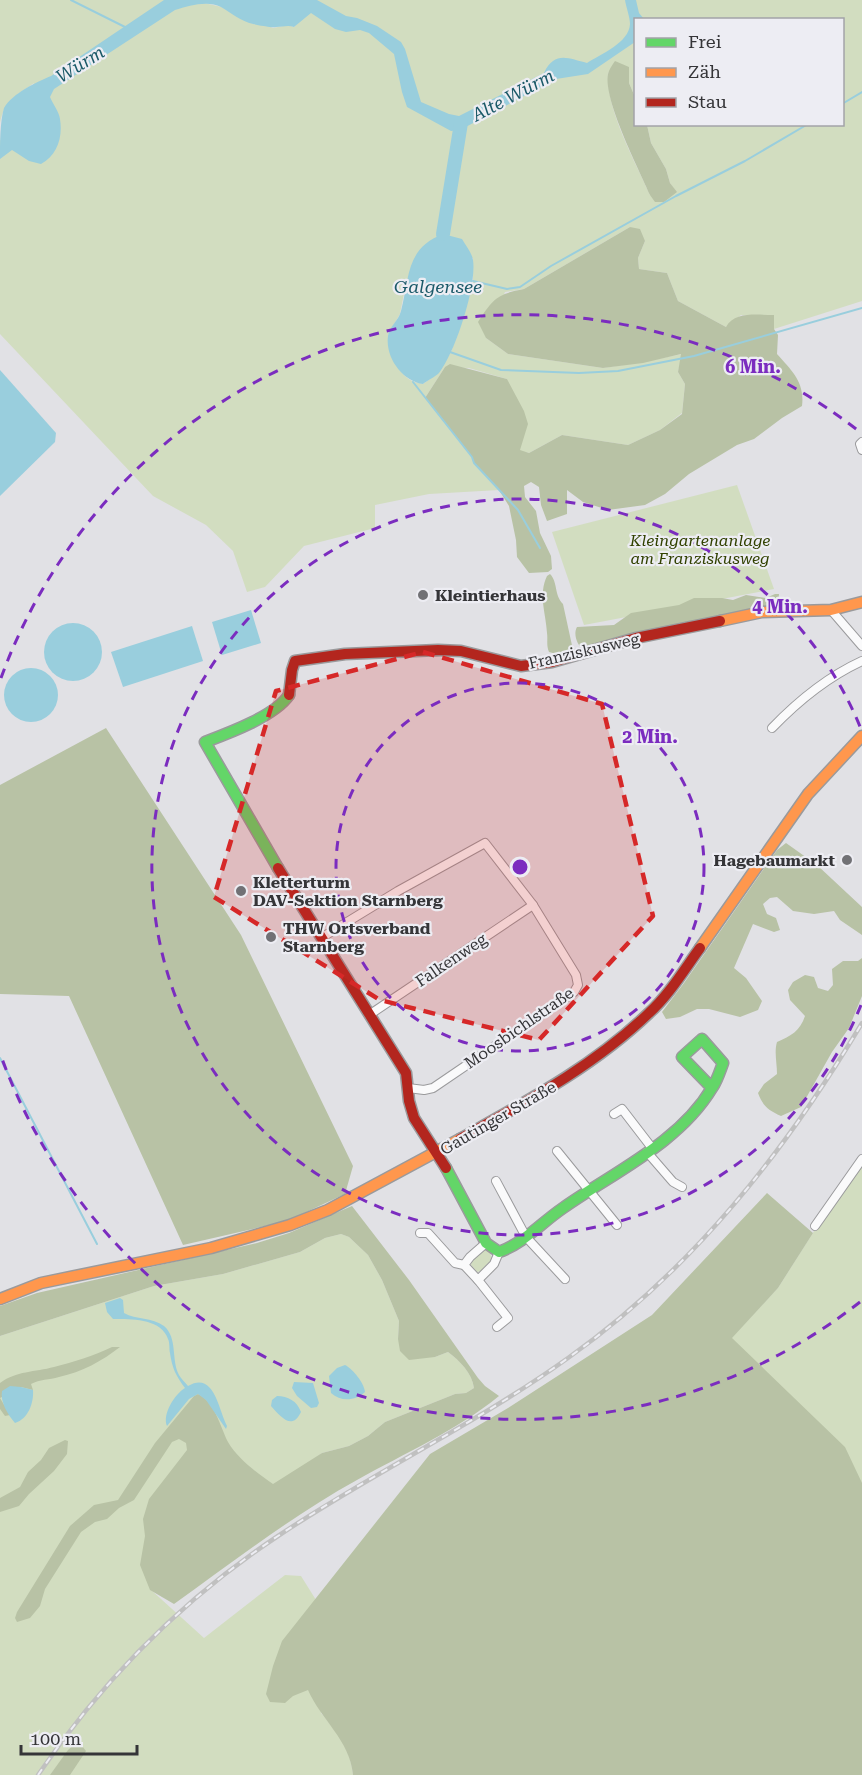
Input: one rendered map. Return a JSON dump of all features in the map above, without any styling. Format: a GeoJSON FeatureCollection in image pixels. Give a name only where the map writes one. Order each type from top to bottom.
{"type":"FeatureCollection","features":[{"type":"Feature","properties":{"kind":"street"},"geometry":{"type":"LineString","coordinates":[[862,442],[860,444],[862,450]]}},
{"type":"Feature","properties":{"kind":"street","name":"Franziskusweg"},"geometry":{"type":"LineString","coordinates":[[321,938],[205,742],[236,729],[287,697],[291,686],[290,668],[295,661],[345,654],[438,650],[461,651],[521,666],[552,662],[636,638],[762,612],[831,610],[862,602]]}},
{"type":"Feature","properties":{"kind":"street"},"geometry":{"type":"LineString","coordinates":[[831,610],[862,646]]}},
{"type":"Feature","properties":{"kind":"street"},"geometry":{"type":"LineString","coordinates":[[772,728],[797,702],[837,673],[862,661]]}},
{"type":"Feature","properties":{"kind":"street","name":"Gautinger Straße"},"geometry":{"type":"LineString","coordinates":[[0,1299],[41,1283],[211,1248],[290,1225],[328,1210],[436,1153],[560,1082],[609,1047],[651,1012],[682,973],[808,794],[862,736]]}},
{"type":"Feature","properties":{"kind":"street","name":"Moosbichlstraße"},"geometry":{"type":"LineString","coordinates":[[321,938],[398,891],[485,843],[533,905],[576,975],[579,984],[574,992],[433,1088],[424,1090],[408,1088]]}},
{"type":"Feature","properties":{"kind":"street","name":"Falkenweg"},"geometry":{"type":"LineString","coordinates":[[369,1015],[533,905]]}},
{"type":"Feature","properties":{"kind":"street"},"geometry":{"type":"LineString","coordinates":[[321,938],[406,1072],[409,1101],[414,1118],[486,1243],[499,1252],[511,1249],[556,1212],[650,1150],[683,1123],[712,1088]]}},
{"type":"Feature","properties":{"kind":"street"},"geometry":{"type":"LineString","coordinates":[[614,1114],[622,1109],[673,1182],[682,1187]]}},
{"type":"Feature","properties":{"kind":"street"},"geometry":{"type":"LineString","coordinates":[[557,1151],[616,1225]]}},
{"type":"Feature","properties":{"kind":"street"},"geometry":{"type":"LineString","coordinates":[[814,1226],[862,1159]]}},
{"type":"Feature","properties":{"kind":"street"},"geometry":{"type":"LineString","coordinates":[[496,1180],[526,1236],[565,1279]]}},
{"type":"Feature","properties":{"kind":"street"},"geometry":{"type":"LineString","coordinates":[[420,1233],[428,1233],[455,1263],[464,1264],[478,1280],[508,1318],[498,1328]]}},
{"type":"Feature","properties":{"kind":"street"},"geometry":{"type":"LineString","coordinates":[[464,1264],[486,1243]]}},
{"type":"Feature","properties":{"kind":"street"},"geometry":{"type":"LineString","coordinates":[[478,1280],[494,1264],[499,1252]]}},
{"type":"Feature","properties":{"kind":"highlighted area"},"geometry":{"type":"Polygon","coordinates":[[[423,652],[602,704],[653,916],[539,1040],[380,1000],[214,897],[276,691],[423,652]]]}},
{"type":"Feature","properties":{"kind":"green space"},"geometry":{"type":"Polygon","coordinates":[[[0,0],[202,0],[204,3],[222,7],[253,24],[273,28],[288,25],[294,27],[316,6],[317,0],[862,0],[862,301],[774,329],[773,315],[741,315],[726,327],[678,301],[667,273],[639,269],[638,258],[645,241],[630,227],[524,289],[505,292],[486,338],[508,354],[603,368],[682,354],[678,372],[685,384],[682,413],[660,430],[628,445],[562,435],[529,453],[520,451],[507,379],[469,368],[445,367],[425,398],[472,457],[474,463],[499,490],[429,494],[375,505],[375,528],[304,546],[265,587],[247,592],[233,551],[206,525],[153,496],[0,334],[0,141],[34,83],[8,103],[0,123],[0,0]],[[473,258],[406,283],[400,314],[388,335],[398,366],[407,378],[423,384],[438,373],[451,352],[473,283],[473,258]]]}},
{"type":"Feature","properties":{"kind":"green space"},"geometry":{"type":"Polygon","coordinates":[[[615,61],[629,67],[629,83],[634,95],[634,126],[647,126],[651,143],[666,169],[670,183],[677,192],[664,202],[655,202],[650,195],[616,117],[608,86],[608,74],[615,61]]]}},
{"type":"Feature","properties":{"kind":"green space"},"geometry":{"type":"Polygon","coordinates":[[[630,227],[640,229],[645,241],[638,258],[639,269],[667,273],[678,301],[726,327],[735,318],[741,316],[774,315],[774,329],[778,335],[777,354],[799,383],[802,406],[754,439],[737,445],[689,474],[665,494],[645,505],[608,510],[583,502],[567,490],[567,514],[547,521],[541,505],[539,487],[531,482],[524,486],[525,497],[536,511],[540,533],[551,556],[552,569],[548,572],[529,573],[517,557],[509,506],[499,490],[474,463],[472,457],[425,398],[445,367],[450,364],[507,379],[524,411],[528,424],[520,450],[529,453],[562,435],[628,445],[660,430],[682,414],[685,384],[678,372],[681,354],[643,363],[603,368],[508,354],[486,338],[478,322],[497,299],[508,293],[524,289],[630,227]]]}},
{"type":"Feature","properties":{"kind":"green space","name":"Kleingartenanlage am Franziskusweg"},"geometry":{"type":"Polygon","coordinates":[[[737,485],[774,589],[584,625],[552,532],[737,485]]]}},
{"type":"Feature","properties":{"kind":"green space"},"geometry":{"type":"Polygon","coordinates":[[[550,574],[558,597],[563,604],[573,650],[564,654],[549,652],[548,647],[543,590],[547,576],[550,574]]]}},
{"type":"Feature","properties":{"kind":"green space"},"geometry":{"type":"Polygon","coordinates":[[[779,594],[778,606],[583,649],[576,639],[577,627],[614,625],[631,613],[679,605],[694,598],[733,600],[746,595],[766,598],[779,594]]]}},
{"type":"Feature","properties":{"kind":"green space"},"geometry":{"type":"Polygon","coordinates":[[[106,728],[241,935],[353,1166],[345,1194],[287,1221],[183,1245],[69,996],[0,994],[0,785],[106,728]]]}},
{"type":"Feature","properties":{"kind":"green space"},"geometry":{"type":"Polygon","coordinates":[[[786,843],[817,865],[862,907],[862,935],[840,920],[834,911],[814,914],[793,911],[777,897],[770,898],[763,904],[767,914],[776,918],[780,930],[774,932],[753,924],[734,968],[746,978],[762,1001],[758,1010],[740,1017],[709,1009],[697,1009],[680,1017],[666,1019],[662,1012],[777,850],[786,843]]]}},
{"type":"Feature","properties":{"kind":"green space"},"geometry":{"type":"Polygon","coordinates":[[[862,958],[862,996],[849,1028],[832,1052],[801,1107],[781,1116],[773,1112],[766,1107],[758,1093],[764,1084],[777,1074],[777,1042],[794,1032],[805,1016],[790,1000],[788,990],[793,982],[805,975],[814,977],[818,988],[828,991],[833,985],[832,969],[843,961],[858,961],[862,958]]]}},
{"type":"Feature","properties":{"kind":"green space"},"geometry":{"type":"Polygon","coordinates":[[[862,1165],[861,1484],[731,1338],[778,1288],[816,1228],[862,1165]]]}},
{"type":"Feature","properties":{"kind":"green space"},"geometry":{"type":"Polygon","coordinates":[[[767,1193],[813,1233],[778,1288],[732,1338],[845,1447],[862,1483],[862,1775],[353,1775],[347,1751],[308,1690],[293,1696],[285,1703],[270,1702],[266,1694],[282,1641],[430,1454],[508,1408],[652,1315],[767,1193]]]}},
{"type":"Feature","properties":{"kind":"green space"},"geometry":{"type":"Polygon","coordinates":[[[352,1206],[409,1280],[478,1378],[499,1396],[448,1431],[357,1480],[309,1509],[174,1604],[150,1590],[140,1565],[145,1536],[143,1519],[149,1499],[187,1450],[186,1443],[179,1439],[172,1442],[134,1500],[119,1508],[107,1519],[95,1522],[81,1532],[45,1589],[40,1606],[30,1618],[17,1622],[15,1618],[17,1612],[70,1526],[94,1505],[118,1500],[155,1443],[194,1396],[198,1394],[209,1403],[228,1442],[242,1460],[273,1484],[322,1453],[349,1446],[368,1436],[385,1422],[455,1394],[466,1393],[474,1388],[465,1368],[448,1352],[435,1357],[409,1360],[400,1351],[399,1321],[382,1280],[368,1255],[349,1237],[341,1234],[325,1238],[300,1252],[223,1274],[154,1286],[0,1336],[0,1306],[37,1293],[257,1243],[289,1233],[352,1206]]]}},
{"type":"Feature","properties":{"kind":"green space"},"geometry":{"type":"Polygon","coordinates":[[[341,1234],[349,1237],[368,1255],[382,1280],[399,1321],[398,1339],[435,1357],[448,1352],[465,1368],[474,1388],[466,1393],[455,1394],[385,1422],[368,1436],[349,1446],[322,1453],[150,1589],[204,1638],[285,1575],[301,1576],[321,1608],[321,1713],[338,1734],[346,1749],[353,1775],[0,1775],[0,1336],[154,1286],[223,1274],[300,1252],[325,1238],[341,1234]]]}},
{"type":"Feature","properties":{"kind":"green space"},"geometry":{"type":"Polygon","coordinates":[[[485,1250],[490,1252],[492,1261],[482,1271],[477,1272],[471,1265],[472,1262],[480,1252],[485,1250]]]}},
{"type":"Feature","properties":{"kind":"green space"},"geometry":{"type":"Polygon","coordinates":[[[112,1347],[120,1347],[84,1369],[34,1382],[31,1384],[33,1390],[21,1387],[0,1398],[0,1383],[13,1376],[47,1369],[112,1347]]]}},
{"type":"Feature","properties":{"kind":"green space"},"geometry":{"type":"Polygon","coordinates":[[[0,1398],[10,1415],[5,1416],[0,1409],[0,1398]]]}},
{"type":"Feature","properties":{"kind":"green space"},"geometry":{"type":"Polygon","coordinates":[[[65,1440],[68,1441],[67,1454],[54,1471],[19,1506],[0,1512],[0,1498],[20,1487],[28,1472],[41,1460],[49,1448],[65,1440]]]}},
{"type":"Feature","properties":{"kind":"green space"},"geometry":{"type":"Polygon","coordinates":[[[78,1741],[86,1751],[70,1775],[50,1775],[68,1750],[78,1741]]]}},
{"type":"Feature","properties":{"kind":"water"},"geometry":{"type":"Polygon","coordinates":[[[164,0],[317,0],[346,16],[377,26],[401,42],[421,102],[459,116],[544,73],[553,61],[568,58],[587,63],[613,47],[625,37],[630,24],[625,0],[636,0],[639,13],[643,18],[634,18],[634,43],[588,74],[556,79],[460,130],[451,131],[407,107],[394,54],[369,33],[360,30],[346,32],[335,29],[311,13],[294,27],[271,27],[249,23],[216,5],[192,5],[175,10],[54,89],[50,97],[59,116],[61,133],[55,151],[47,160],[41,164],[29,161],[12,150],[0,159],[0,133],[4,108],[19,93],[51,76],[164,0]]]}},
{"type":"Feature","properties":{"kind":"water","name":"Galgensee"},"geometry":{"type":"Polygon","coordinates":[[[443,234],[462,239],[470,252],[473,260],[472,286],[452,351],[439,373],[423,384],[409,378],[397,367],[389,352],[388,336],[400,314],[415,256],[431,240],[443,234]]]}},
{"type":"Feature","properties":{"kind":"water"},"geometry":{"type":"Polygon","coordinates":[[[0,370],[56,433],[55,442],[0,496],[0,370]]]}},
{"type":"Feature","properties":{"kind":"water"},"geometry":{"type":"Polygon","coordinates":[[[251,610],[261,643],[222,655],[212,622],[251,610]]]}},
{"type":"Feature","properties":{"kind":"water"},"geometry":{"type":"Polygon","coordinates":[[[73,623],[84,625],[97,636],[102,652],[100,663],[89,676],[73,681],[62,679],[49,668],[44,652],[46,641],[57,628],[73,623]]]}},
{"type":"Feature","properties":{"kind":"water"},"geometry":{"type":"Polygon","coordinates":[[[192,626],[203,661],[123,687],[111,652],[192,626]]]}},
{"type":"Feature","properties":{"kind":"water"},"geometry":{"type":"Polygon","coordinates":[[[26,668],[36,668],[46,672],[54,680],[58,695],[54,710],[46,718],[36,722],[26,722],[16,718],[8,710],[4,700],[4,690],[8,680],[16,672],[26,668]]]}},
{"type":"Feature","properties":{"kind":"water"},"geometry":{"type":"Polygon","coordinates":[[[120,1298],[123,1300],[124,1313],[164,1326],[173,1343],[175,1363],[180,1376],[188,1386],[204,1383],[209,1387],[218,1401],[226,1429],[206,1400],[198,1394],[189,1399],[167,1426],[166,1416],[170,1405],[185,1388],[173,1368],[169,1341],[164,1332],[152,1323],[113,1319],[107,1312],[105,1303],[120,1298]]]}},
{"type":"Feature","properties":{"kind":"water"},"geometry":{"type":"Polygon","coordinates":[[[345,1365],[358,1377],[365,1392],[352,1399],[339,1398],[331,1393],[329,1376],[337,1368],[345,1365]]]}},
{"type":"Feature","properties":{"kind":"water"},"geometry":{"type":"Polygon","coordinates":[[[294,1382],[313,1383],[319,1403],[317,1407],[311,1408],[297,1396],[292,1388],[294,1382]]]}},
{"type":"Feature","properties":{"kind":"water"},"geometry":{"type":"Polygon","coordinates":[[[10,1386],[33,1390],[29,1410],[20,1421],[15,1423],[2,1400],[2,1391],[10,1386]]]}},
{"type":"Feature","properties":{"kind":"water"},"geometry":{"type":"Polygon","coordinates":[[[277,1396],[295,1402],[301,1412],[298,1418],[294,1421],[286,1420],[271,1406],[272,1400],[277,1396]]]}},
{"type":"Feature","properties":{"kind":"waterway"},"geometry":{"type":"LineString","coordinates":[[71,0],[125,27]]}},
{"type":"Feature","properties":{"kind":"waterway"},"geometry":{"type":"LineString","coordinates":[[844,103],[862,92]]}},
{"type":"Feature","properties":{"kind":"waterway"},"geometry":{"type":"LineString","coordinates":[[443,234],[461,123]]}},
{"type":"Feature","properties":{"kind":"waterway"},"geometry":{"type":"LineString","coordinates":[[473,281],[507,289],[520,287],[551,266],[676,196],[745,161],[805,126]]}},
{"type":"Feature","properties":{"kind":"waterway"},"geometry":{"type":"LineString","coordinates":[[450,352],[501,370],[579,373],[618,371],[694,356],[862,308]]}},
{"type":"Feature","properties":{"kind":"waterway"},"geometry":{"type":"LineString","coordinates":[[413,382],[472,457],[474,463],[518,510],[540,548]]}},
{"type":"Feature","properties":{"kind":"waterway"},"geometry":{"type":"LineString","coordinates":[[0,1058],[97,1244]]}},
{"type":"Feature","properties":{"kind":"railway"},"geometry":{"type":"LineString","coordinates":[[38,1775],[89,1707],[117,1675],[146,1644],[209,1587],[278,1536],[314,1513],[533,1382],[613,1324],[655,1287],[733,1206],[768,1162],[801,1117],[862,1023]]}},
{"type":"Feature","properties":{"kind":"traffic: fast"},"geometry":{"type":"LineString","coordinates":[[278,868],[205,742],[263,717],[289,695]]}},
{"type":"Feature","properties":{"kind":"traffic: fast"},"geometry":{"type":"LineString","coordinates":[[446,1168],[486,1243],[499,1252],[516,1243],[563,1208],[644,1155],[682,1125],[712,1088],[723,1063],[702,1039],[682,1057],[712,1088]]}},
{"type":"Feature","properties":{"kind":"traffic: slow"},"geometry":{"type":"LineString","coordinates":[[720,621],[762,612],[831,610],[862,602]]}},
{"type":"Feature","properties":{"kind":"traffic: slow"},"geometry":{"type":"LineString","coordinates":[[700,948],[808,794],[862,736]]}},
{"type":"Feature","properties":{"kind":"traffic: slow"},"geometry":{"type":"LineString","coordinates":[[0,1299],[41,1283],[211,1248],[290,1225],[328,1210],[460,1139]]}},
{"type":"Feature","properties":{"kind":"traffic: jam"},"geometry":{"type":"LineString","coordinates":[[289,695],[295,661],[345,654],[438,650],[461,651],[521,666],[552,662],[636,638],[720,621]]}},
{"type":"Feature","properties":{"kind":"traffic: jam"},"geometry":{"type":"LineString","coordinates":[[278,868],[406,1073],[409,1101],[414,1118],[446,1168]]}},
{"type":"Feature","properties":{"kind":"traffic: jam"},"geometry":{"type":"LineString","coordinates":[[460,1139],[559,1082],[606,1050],[656,1006],[700,948]]}},
{"type":"Feature","properties":{"kind":"place","name":"Kleintierhaus"},"geometry":{"type":"Point","coordinates":[423,595]}},
{"type":"Feature","properties":{"kind":"place","name":"Hagebaumarkt"},"geometry":{"type":"Point","coordinates":[847,860]}},
{"type":"Feature","properties":{"kind":"place","name":"Kletterturm DAV-Sektion Starnberg"},"geometry":{"type":"Point","coordinates":[241,891]}},
{"type":"Feature","properties":{"kind":"place","name":"THW Ortsverband Starnberg"},"geometry":{"type":"Point","coordinates":[271,937]}},
{"type":"Feature","properties":{"kind":"water label","name":"Würm"},"geometry":{"type":"Point","coordinates":[80,64]}},
{"type":"Feature","properties":{"kind":"water label","name":"Alte Würm"},"geometry":{"type":"Point","coordinates":[513,95]}}]}
